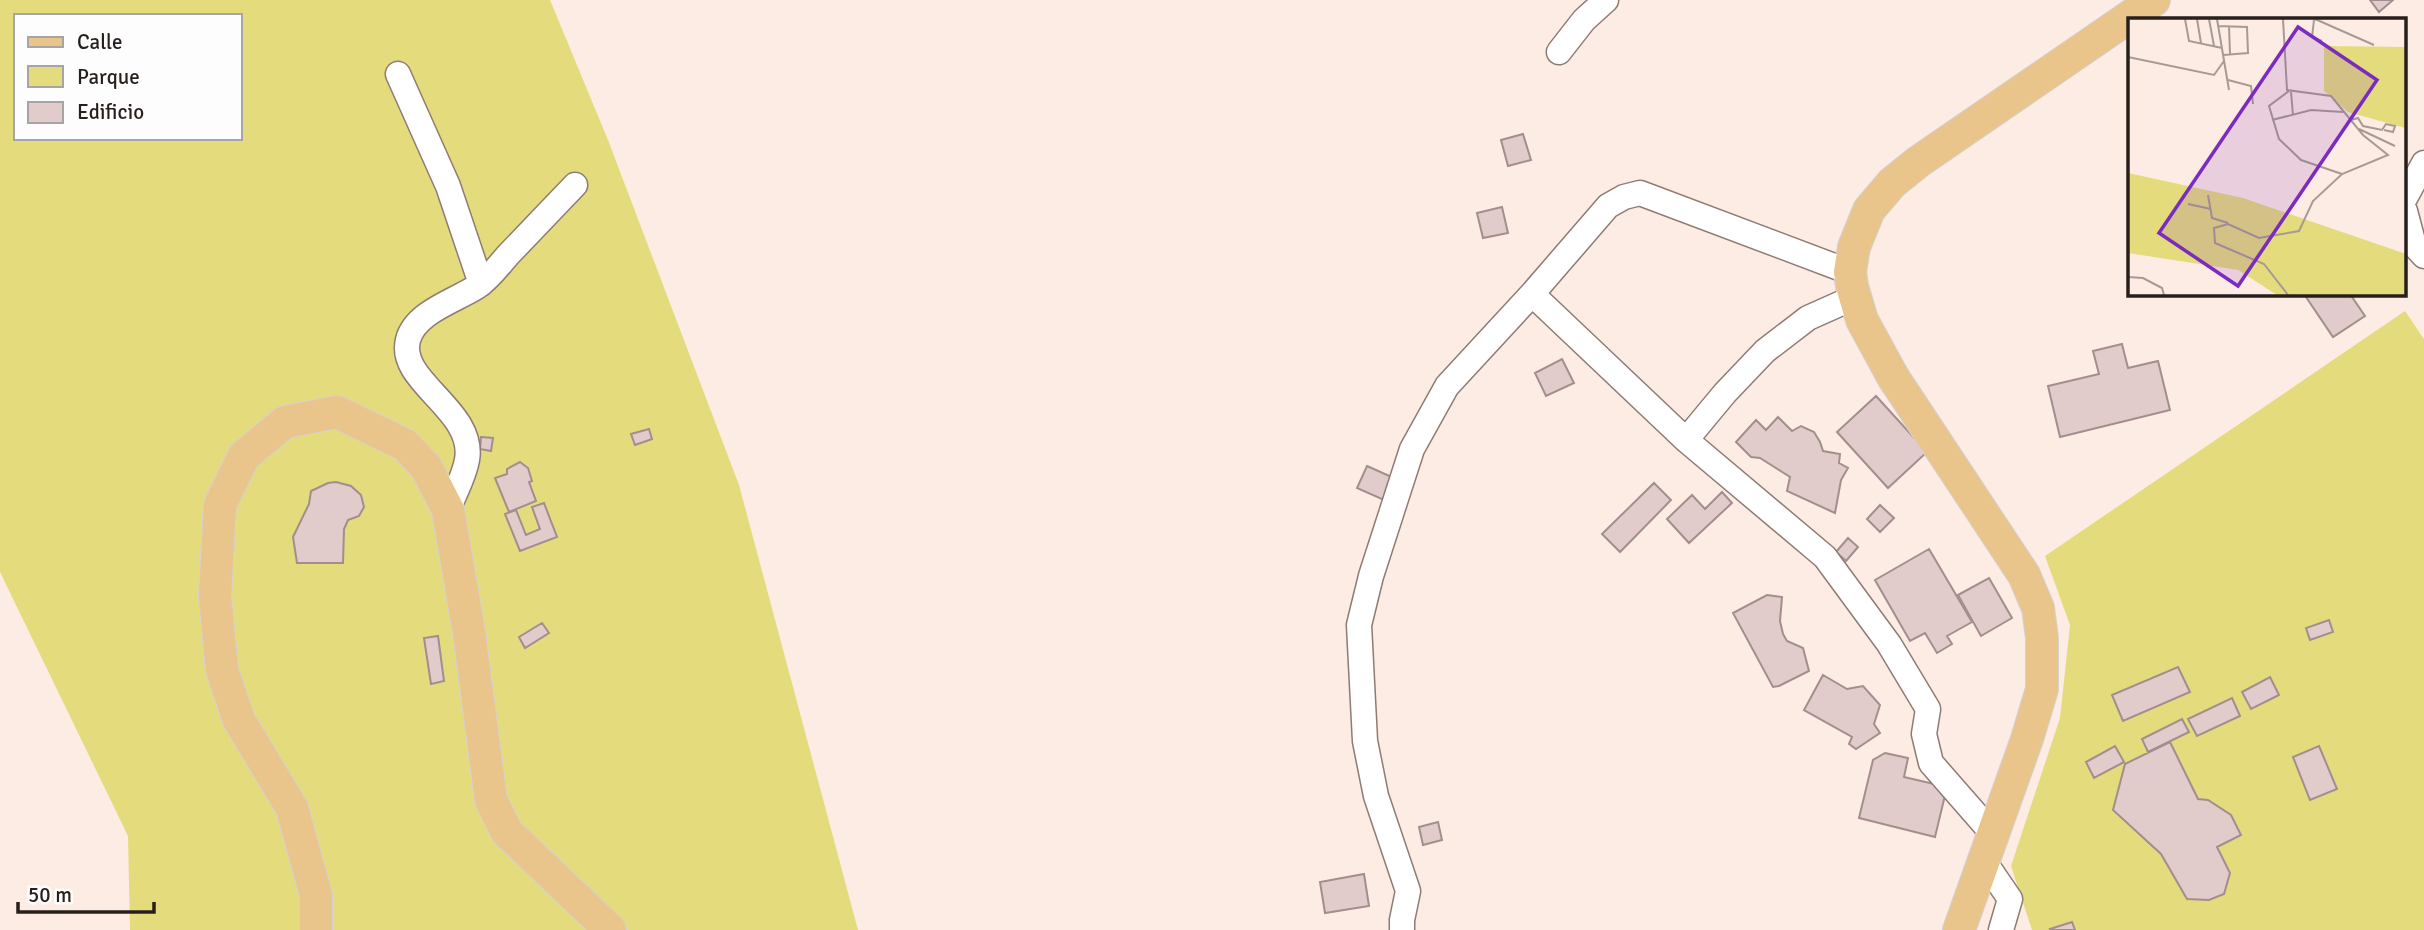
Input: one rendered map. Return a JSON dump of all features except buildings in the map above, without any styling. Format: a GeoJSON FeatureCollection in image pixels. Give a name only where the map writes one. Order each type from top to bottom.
{"type":"FeatureCollection","features":[{"type":"Feature","properties":{"kind":"main road"},"geometry":{"type":"LineString","coordinates":[[1959,930],[2042,689],[2042,638],[2038,608],[2024,575],[1893,377],[1862,320],[1853,285],[1854,247],[1869,210],[1892,183],[1918,162],[2154,0]]}},
{"type":"Feature","properties":{"kind":"main road"},"geometry":{"type":"LineString","coordinates":[[316,930],[316,895],[292,808],[239,720],[222,670],[215,597],[220,505],[244,456],[285,422],[337,412],[405,445],[426,467],[449,510],[469,632],[491,800],[507,832],[610,930]]}},
{"type":"Feature","properties":{"kind":"street"},"geometry":{"type":"LineString","coordinates":[[1559,52],[1584,20],[1606,0]]}},
{"type":"Feature","properties":{"kind":"street"},"geometry":{"type":"LineString","coordinates":[[398,74],[448,187],[481,284]]}},
{"type":"Feature","properties":{"kind":"street"},"geometry":{"type":"LineString","coordinates":[[2406,196],[2424,163]]}},
{"type":"Feature","properties":{"kind":"street"},"geometry":{"type":"LineString","coordinates":[[449,510],[467,459],[466,443],[459,422],[422,380],[408,359],[408,339],[422,318],[481,284],[575,185]]}},
{"type":"Feature","properties":{"kind":"street"},"geometry":{"type":"LineString","coordinates":[[1402,930],[1408,891],[1376,796],[1365,741],[1359,625],[1371,576],[1412,449],[1447,386],[1608,206],[1623,197],[1640,193],[1853,285]]}},
{"type":"Feature","properties":{"kind":"street"},"geometry":{"type":"LineString","coordinates":[[2406,215],[2414,245],[2424,256]]}},
{"type":"Feature","properties":{"kind":"street"},"geometry":{"type":"LineString","coordinates":[[1686,440],[1765,351],[1853,285]]}},
{"type":"Feature","properties":{"kind":"street"},"geometry":{"type":"LineString","coordinates":[[1532,293],[1686,440],[1825,557],[1889,644],[1928,709],[1924,734],[1931,763],[1988,847],[2010,899],[2001,930]]}},
{"type":"Feature","properties":{"kind":"green space"},"geometry":{"type":"Polygon","coordinates":[[[0,0],[550,0],[608,140],[739,485],[858,930],[130,930],[128,836],[0,572],[0,0]]]}},
{"type":"Feature","properties":{"kind":"green space"},"geometry":{"type":"Polygon","coordinates":[[[2405,311],[2424,339],[2424,930],[2032,930],[2011,866],[2060,718],[2070,625],[2045,556],[2405,311]]]}}]}
